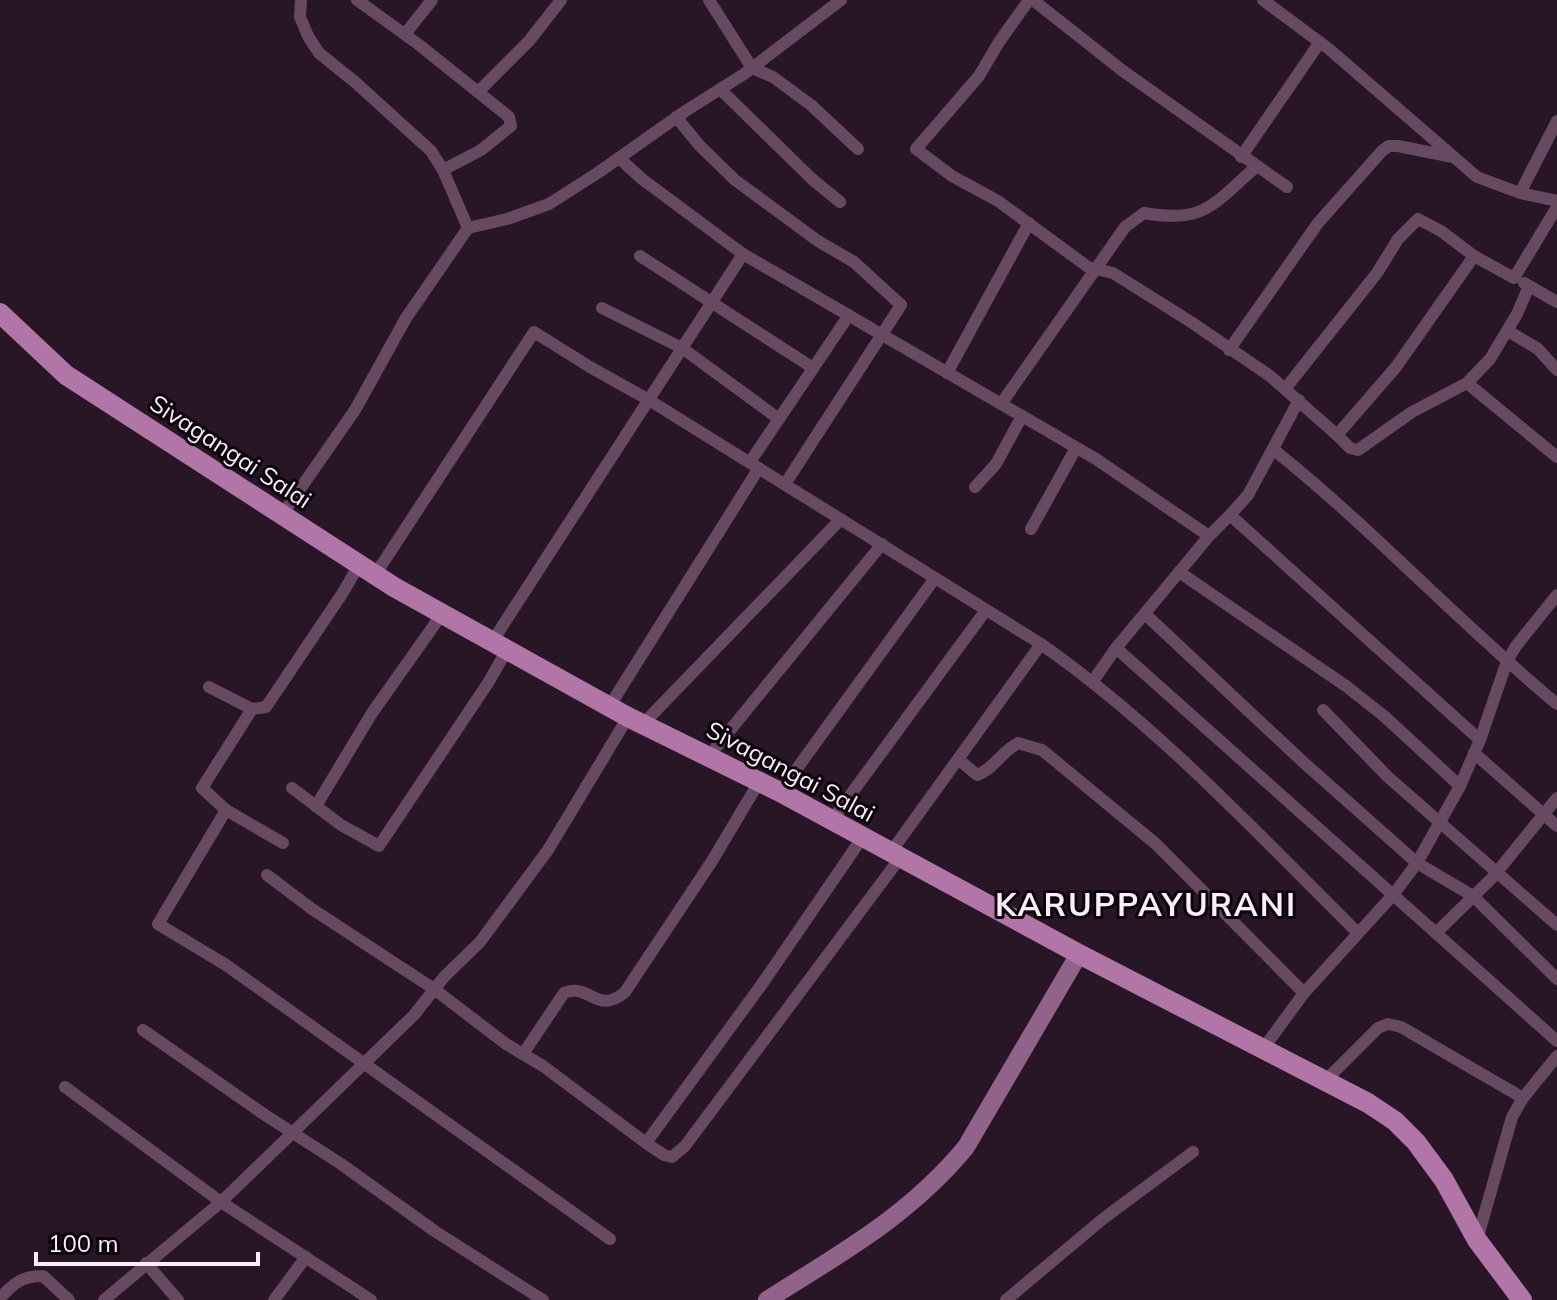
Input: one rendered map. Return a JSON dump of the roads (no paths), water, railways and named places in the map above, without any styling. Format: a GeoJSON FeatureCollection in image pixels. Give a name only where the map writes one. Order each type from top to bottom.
{"type":"FeatureCollection","features":[{"type":"Feature","properties":{"kind":"main road","name":"Sivagangai Salai"},"geometry":{"type":"LineString","coordinates":[[0,313],[66,375],[367,570],[442,614],[609,707],[780,792],[1079,954],[1326,1080],[1395,1121],[1416,1142],[1444,1180],[1477,1240],[1522,1300]]}},
{"type":"Feature","properties":{"kind":"street"},"geometry":{"type":"LineString","coordinates":[[301,0],[300,17],[319,53],[416,136],[443,170],[468,228]]}},
{"type":"Feature","properties":{"kind":"street"},"geometry":{"type":"LineString","coordinates":[[357,0],[509,117],[511,126],[481,150],[443,170]]}},
{"type":"Feature","properties":{"kind":"street"},"geometry":{"type":"LineString","coordinates":[[405,34],[432,0]]}},
{"type":"Feature","properties":{"kind":"street"},"geometry":{"type":"LineString","coordinates":[[478,92],[529,41],[561,0]]}},
{"type":"Feature","properties":{"kind":"street"},"geometry":{"type":"LineString","coordinates":[[709,0],[752,68],[773,77],[811,105],[858,149]]}},
{"type":"Feature","properties":{"kind":"street"},"geometry":{"type":"LineString","coordinates":[[282,515],[355,410],[406,318],[468,228],[507,219],[549,204],[752,68],[841,0]]}},
{"type":"Feature","properties":{"kind":"street"},"geometry":{"type":"LineString","coordinates":[[1287,187],[1123,71],[1031,0],[999,42],[979,76],[916,149],[952,176],[998,201],[1088,267],[1113,273],[1191,322],[1285,389],[1350,448],[1358,450],[1412,412],[1467,383],[1490,359],[1508,331],[1529,286]]}},
{"type":"Feature","properties":{"kind":"street"},"geometry":{"type":"LineString","coordinates":[[1263,0],[1320,42],[1477,177],[1525,182],[1557,204],[1514,278]]}},
{"type":"Feature","properties":{"kind":"street"},"geometry":{"type":"LineString","coordinates":[[1241,157],[1320,42]]}},
{"type":"Feature","properties":{"kind":"street"},"geometry":{"type":"LineString","coordinates":[[720,89],[812,179],[840,202]]}},
{"type":"Feature","properties":{"kind":"street"},"geometry":{"type":"LineString","coordinates":[[676,117],[735,180],[818,241],[854,262],[901,305],[785,484]]}},
{"type":"Feature","properties":{"kind":"street"},"geometry":{"type":"LineString","coordinates":[[1525,182],[1557,121]]}},
{"type":"Feature","properties":{"kind":"street"},"geometry":{"type":"LineString","coordinates":[[1229,350],[1318,223],[1382,151],[1389,146],[1398,146],[1456,158]]}},
{"type":"Feature","properties":{"kind":"street"},"geometry":{"type":"LineString","coordinates":[[619,158],[642,179],[743,254],[1076,448],[1209,536]]}},
{"type":"Feature","properties":{"kind":"street"},"geometry":{"type":"LineString","coordinates":[[1001,404],[1125,227],[1144,213],[1173,219],[1206,211],[1256,167]]}},
{"type":"Feature","properties":{"kind":"street"},"geometry":{"type":"LineString","coordinates":[[1285,389],[1377,273],[1398,239],[1418,219],[1441,231],[1474,256],[1557,302]]}},
{"type":"Feature","properties":{"kind":"street"},"geometry":{"type":"LineString","coordinates":[[947,373],[1029,223]]}},
{"type":"Feature","properties":{"kind":"street"},"geometry":{"type":"LineString","coordinates":[[292,788],[341,825],[379,846],[488,683],[499,646],[649,400],[743,254]]}},
{"type":"Feature","properties":{"kind":"street"},"geometry":{"type":"LineString","coordinates":[[640,256],[813,368]]}},
{"type":"Feature","properties":{"kind":"street"},"geometry":{"type":"LineString","coordinates":[[1337,435],[1396,367],[1474,256]]}},
{"type":"Feature","properties":{"kind":"street"},"geometry":{"type":"LineString","coordinates":[[602,308],[682,348],[779,419]]}},
{"type":"Feature","properties":{"kind":"street"},"geometry":{"type":"LineString","coordinates":[[609,707],[779,419],[849,315]]}},
{"type":"Feature","properties":{"kind":"street"},"geometry":{"type":"LineString","coordinates":[[1508,331],[1538,349],[1557,370]]}},
{"type":"Feature","properties":{"kind":"street"},"geometry":{"type":"LineString","coordinates":[[209,687],[252,709],[266,707],[367,570],[534,332],[882,544],[1041,644],[1093,681],[1152,732],[1357,932]]}},
{"type":"Feature","properties":{"kind":"street"},"geometry":{"type":"LineString","coordinates":[[1467,383],[1557,457]]}},
{"type":"Feature","properties":{"kind":"street"},"geometry":{"type":"LineString","coordinates":[[1093,681],[1116,648],[1209,536],[1248,495],[1299,400]]}},
{"type":"Feature","properties":{"kind":"street"},"geometry":{"type":"LineString","coordinates":[[975,487],[996,464],[1022,416]]}},
{"type":"Feature","properties":{"kind":"street"},"geometry":{"type":"LineString","coordinates":[[1031,529],[1076,448]]}},
{"type":"Feature","properties":{"kind":"street"},"geometry":{"type":"LineString","coordinates":[[1274,450],[1326,491],[1557,704]]}},
{"type":"Feature","properties":{"kind":"street"},"geometry":{"type":"LineString","coordinates":[[1230,515],[1480,740]]}},
{"type":"Feature","properties":{"kind":"street"},"geometry":{"type":"LineString","coordinates":[[104,1300],[221,1202],[293,1134],[337,1086],[414,1015],[434,989],[480,942],[548,850],[636,721],[841,519]]}},
{"type":"Feature","properties":{"kind":"street"},"geometry":{"type":"LineString","coordinates":[[709,756],[882,544]]}},
{"type":"Feature","properties":{"kind":"street"},"geometry":{"type":"LineString","coordinates":[[1179,572],[1346,686],[1384,716],[1460,786]]}},
{"type":"Feature","properties":{"kind":"street"},"geometry":{"type":"LineString","coordinates":[[780,792],[935,578]]}},
{"type":"Feature","properties":{"kind":"street"},"geometry":{"type":"LineString","coordinates":[[1263,1049],[1304,993],[1393,895],[1417,863],[1460,786],[1480,740],[1507,661],[1557,595]]}},
{"type":"Feature","properties":{"kind":"street"},"geometry":{"type":"LineString","coordinates":[[832,820],[986,610]]}},
{"type":"Feature","properties":{"kind":"street"},"geometry":{"type":"LineString","coordinates":[[316,806],[372,713],[442,614]]}},
{"type":"Feature","properties":{"kind":"street"},"geometry":{"type":"LineString","coordinates":[[1145,614],[1302,761],[1417,863],[1473,896],[1557,979]]}},
{"type":"Feature","properties":{"kind":"street"},"geometry":{"type":"LineString","coordinates":[[267,875],[543,1066],[646,1143],[672,1157],[685,1146],[895,855],[958,759],[1041,644]]}},
{"type":"Feature","properties":{"kind":"street"},"geometry":{"type":"LineString","coordinates":[[1116,648],[1557,1041]]}},
{"type":"Feature","properties":{"kind":"street"},"geometry":{"type":"LineString","coordinates":[[252,709],[202,788],[226,810],[283,843]]}},
{"type":"Feature","properties":{"kind":"street"},"geometry":{"type":"LineString","coordinates":[[1323,710],[1388,777],[1557,925]]}},
{"type":"Feature","properties":{"kind":"street"},"geometry":{"type":"LineString","coordinates":[[958,759],[977,775],[985,772],[1008,748],[1018,743],[1042,750],[1156,844],[1304,993]]}},
{"type":"Feature","properties":{"kind":"street"},"geometry":{"type":"LineString","coordinates":[[1474,753],[1557,826]]}},
{"type":"Feature","properties":{"kind":"street"},"geometry":{"type":"LineString","coordinates":[[523,1054],[564,993],[570,990],[580,992],[610,1003],[625,992],[712,861],[759,782]]}},
{"type":"Feature","properties":{"kind":"street"},"geometry":{"type":"LineString","coordinates":[[1436,933],[1497,871],[1557,798]]}},
{"type":"Feature","properties":{"kind":"street"},"geometry":{"type":"LineString","coordinates":[[226,810],[158,924],[226,965],[610,1239]]}},
{"type":"Feature","properties":{"kind":"street"},"geometry":{"type":"LineString","coordinates":[[646,1143],[762,984],[862,838]]}},
{"type":"Feature","properties":{"kind":"street"},"geometry":{"type":"LineString","coordinates":[[767,1300],[890,1222],[945,1173],[966,1147],[1079,954]]}},
{"type":"Feature","properties":{"kind":"street"},"geometry":{"type":"LineString","coordinates":[[1326,1080],[1378,1028],[1388,1024],[1401,1027],[1523,1098]]}},
{"type":"Feature","properties":{"kind":"street"},"geometry":{"type":"LineString","coordinates":[[143,1030],[436,1232],[543,1300]]}},
{"type":"Feature","properties":{"kind":"street"},"geometry":{"type":"LineString","coordinates":[[1477,1240],[1512,1117],[1523,1098],[1557,1056]]}},
{"type":"Feature","properties":{"kind":"street"},"geometry":{"type":"LineString","coordinates":[[65,1087],[221,1202],[371,1300]]}},
{"type":"Feature","properties":{"kind":"street"},"geometry":{"type":"LineString","coordinates":[[1006,1300],[1104,1218],[1193,1152]]}},
{"type":"Feature","properties":{"kind":"street"},"geometry":{"type":"LineString","coordinates":[[274,1300],[306,1257]]}},
{"type":"Feature","properties":{"kind":"street"},"geometry":{"type":"LineString","coordinates":[[146,1263],[178,1300]]}},
{"type":"Feature","properties":{"kind":"street"},"geometry":{"type":"LineString","coordinates":[[0,1298],[11,1285],[25,1276],[43,1276],[69,1300]]}},
{"type":"Feature","properties":{"kind":"district","name":"KARUPPAYURANI"},"geometry":{"type":"Point","coordinates":[1146,904]}}]}
